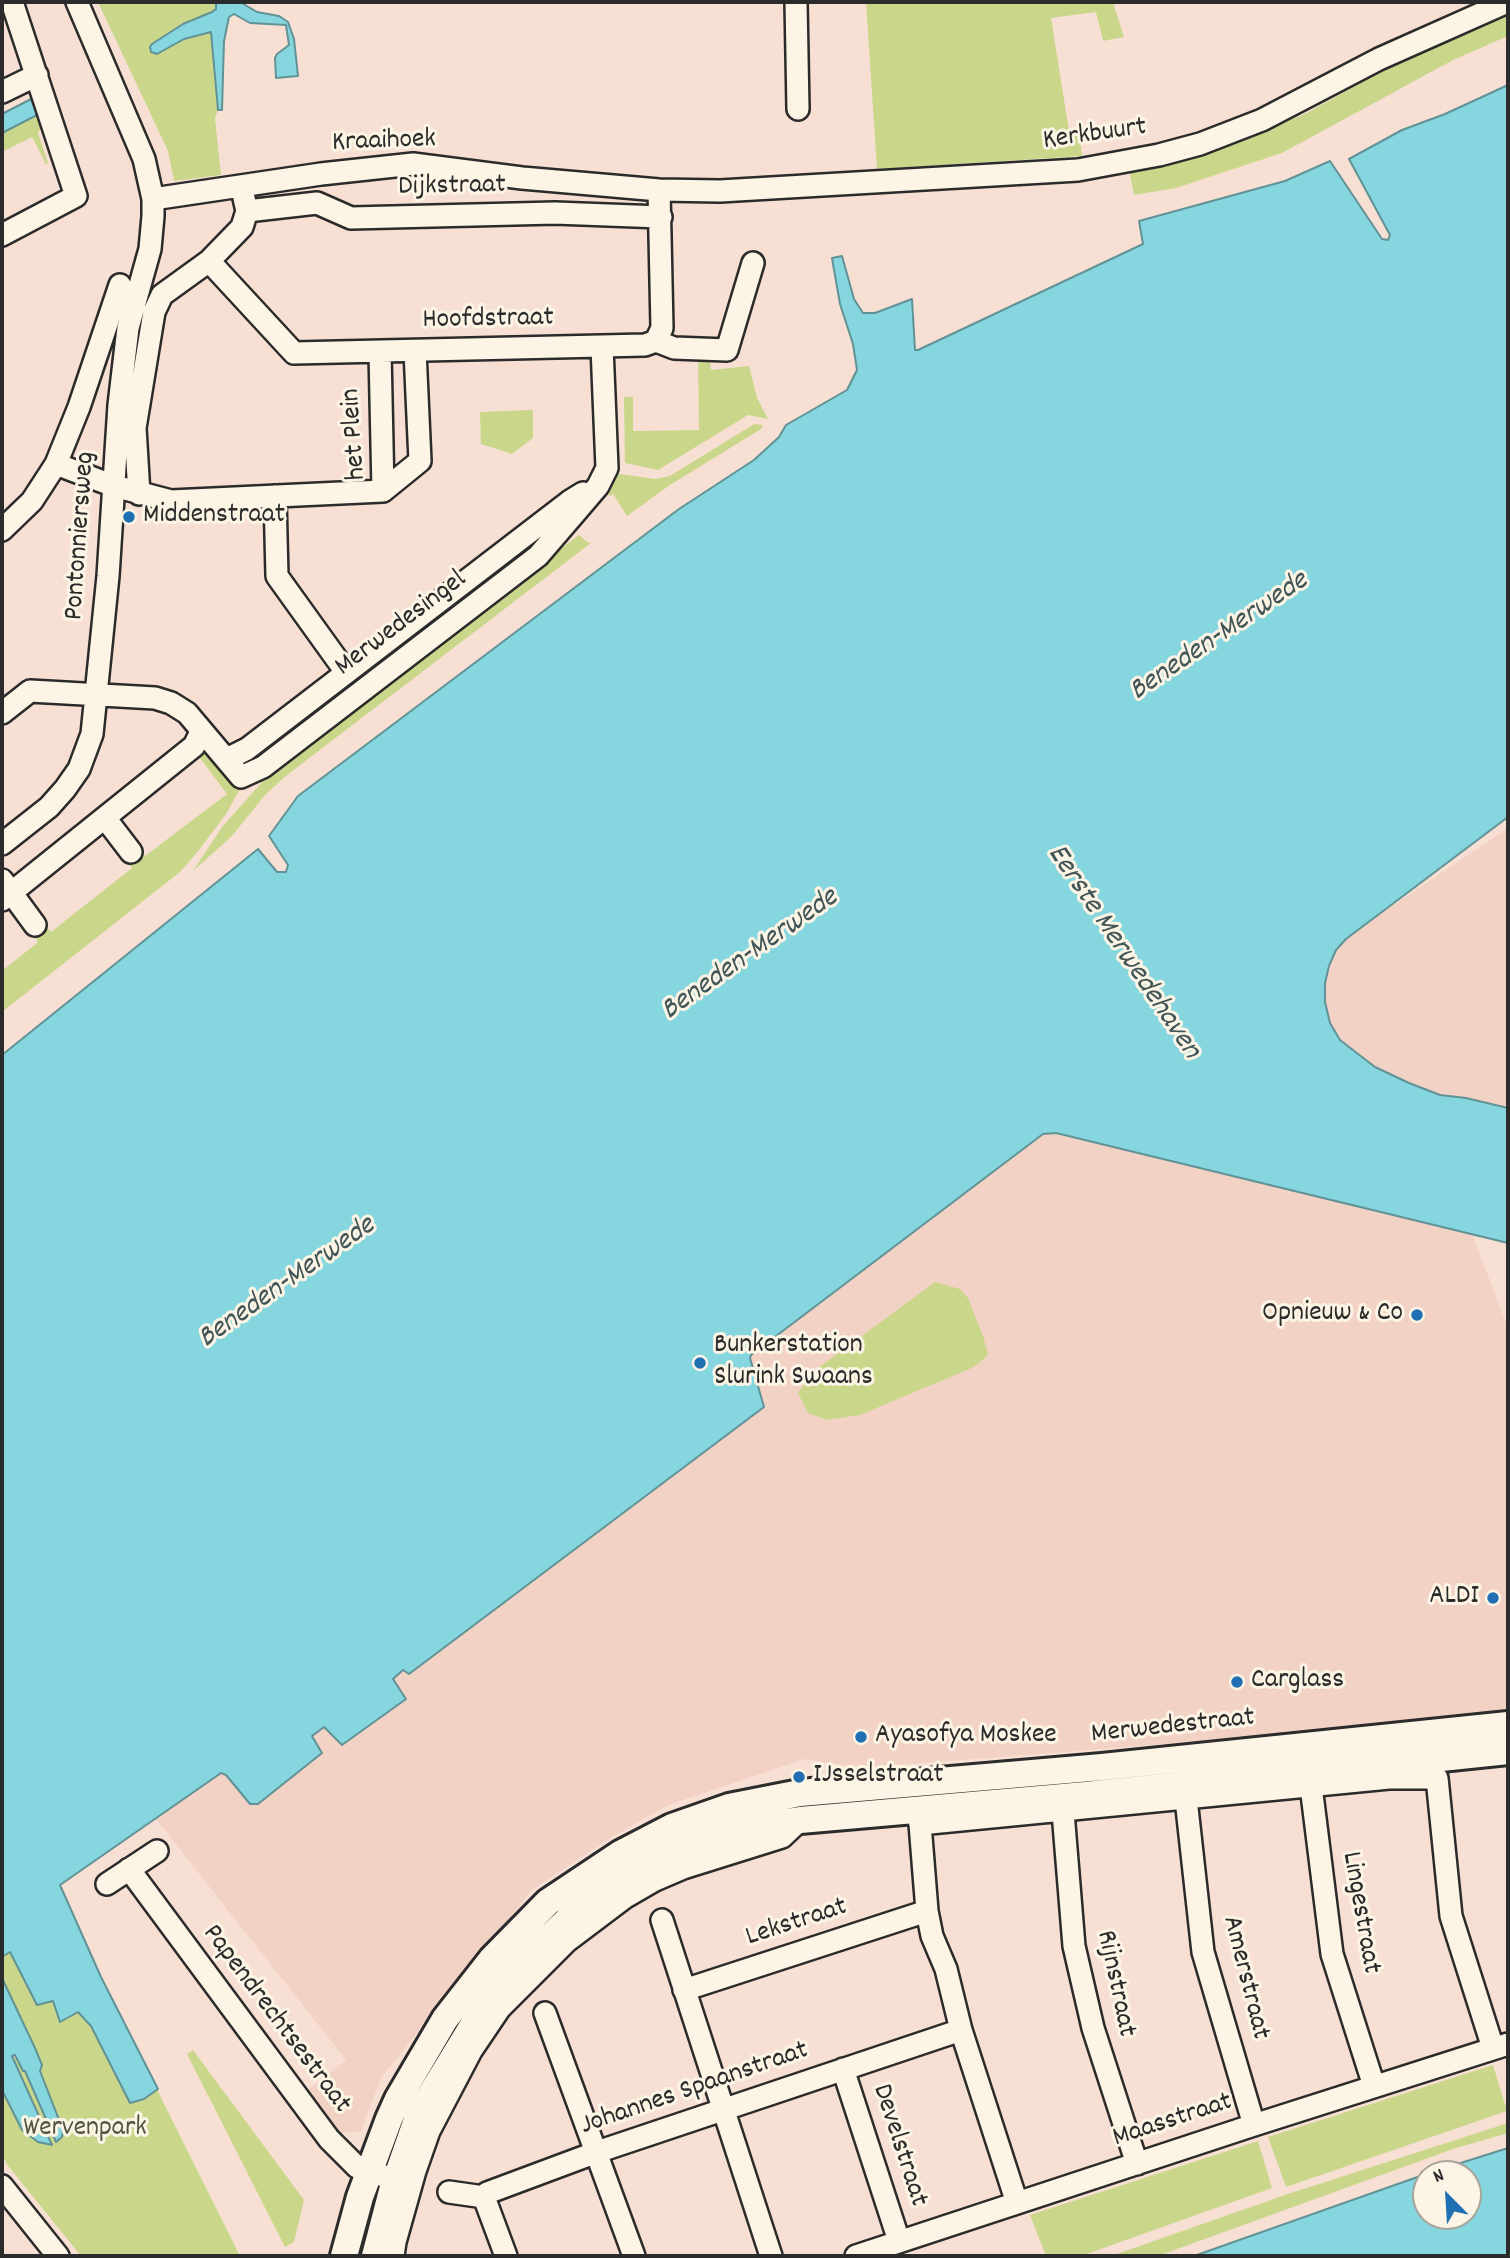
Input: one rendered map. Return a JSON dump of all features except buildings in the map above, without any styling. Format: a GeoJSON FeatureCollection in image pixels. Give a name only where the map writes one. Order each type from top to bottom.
{"type":"FeatureCollection","features":[{"type":"Feature","properties":{"kind":"main road","name":"Merwedestraat"},"geometry":{"type":"LineString","coordinates":[[375,2256],[396,2180],[419,2114],[486,2004],[525,1961],[574,1914],[634,1873],[672,1827],[729,1807],[800,1793],[1086,1782],[1410,1761],[1499,1739]]}},
{"type":"Feature","properties":{"kind":"main road","name":"Merwedestraat"},"geometry":{"type":"LineString","coordinates":[[344,2256],[369,2171],[398,2099],[445,2019],[492,1959],[548,1902],[620,1854],[662,1836],[800,1820],[918,1817],[1086,1782],[1499,1739]]}},
{"type":"Feature","properties":{"kind":"street"},"geometry":{"type":"LineString","coordinates":[[2,234],[76,196],[12,2]]}},
{"type":"Feature","properties":{"kind":"street","name":"Pontonniersweg"},"geometry":{"type":"LineString","coordinates":[[2,844],[49,807],[79,769],[92,734],[128,328],[150,249],[153,199],[144,159],[77,2]]}},
{"type":"Feature","properties":{"kind":"street"},"geometry":{"type":"LineString","coordinates":[[796,2],[798,109]]}},
{"type":"Feature","properties":{"kind":"street","name":"Kerkbuurt"},"geometry":{"type":"LineString","coordinates":[[660,190],[720,191],[1008,175],[1078,170],[1159,155],[1200,144],[1262,120],[1379,59],[1507,2]]}},
{"type":"Feature","properties":{"kind":"street"},"geometry":{"type":"LineString","coordinates":[[2,92],[37,75]]}},
{"type":"Feature","properties":{"kind":"street","name":"Kraaihoek"},"geometry":{"type":"LineString","coordinates":[[153,199],[321,174],[413,164],[522,178],[660,190]]}},
{"type":"Feature","properties":{"kind":"street"},"geometry":{"type":"LineString","coordinates":[[139,494],[135,428],[154,312],[162,295],[209,261],[243,227],[247,211],[242,186]]}},
{"type":"Feature","properties":{"kind":"street"},"geometry":{"type":"LineString","coordinates":[[660,190],[662,328],[656,341],[674,348],[727,349],[753,262]]}},
{"type":"Feature","properties":{"kind":"street","name":"Dijkstraat"},"geometry":{"type":"LineString","coordinates":[[247,211],[317,203],[351,218],[555,213],[661,217]]}},
{"type":"Feature","properties":{"kind":"street","name":"Hoofdstraat"},"geometry":{"type":"LineString","coordinates":[[209,261],[294,353],[602,347],[645,345],[656,341]]}},
{"type":"Feature","properties":{"kind":"street"},"geometry":{"type":"LineString","coordinates":[[2,530],[32,501],[56,464],[79,407],[120,285]]}},
{"type":"Feature","properties":{"kind":"street","name":"Merwedesingel"},"geometry":{"type":"LineString","coordinates":[[2,713],[30,691],[155,698],[171,703],[187,713],[241,776],[263,767],[538,556],[598,486],[607,468],[602,347]]}},
{"type":"Feature","properties":{"kind":"street","name":"het Plein"},"geometry":{"type":"LineString","coordinates":[[383,491],[420,461],[415,351]]}},
{"type":"Feature","properties":{"kind":"street","name":"het Plein"},"geometry":{"type":"LineString","coordinates":[[380,352],[383,491]]}},
{"type":"Feature","properties":{"kind":"street"},"geometry":{"type":"LineString","coordinates":[[56,464],[114,486],[171,501],[383,491]]}},
{"type":"Feature","properties":{"kind":"street","name":"Merwedesingel"},"geometry":{"type":"LineString","coordinates":[[227,759],[247,749],[570,501],[598,486]]}},
{"type":"Feature","properties":{"kind":"street"},"geometry":{"type":"LineString","coordinates":[[275,496],[277,576],[346,672]]}},
{"type":"Feature","properties":{"kind":"street"},"geometry":{"type":"LineString","coordinates":[[35,925],[5,891],[105,818],[194,746],[201,732]]}},
{"type":"Feature","properties":{"kind":"street"},"geometry":{"type":"LineString","coordinates":[[105,818],[131,852]]}},
{"type":"Feature","properties":{"kind":"street"},"geometry":{"type":"LineString","coordinates":[[1389,1778],[1410,1761]]}},
{"type":"Feature","properties":{"kind":"street","name":"Merwedestraat"},"geometry":{"type":"LineString","coordinates":[[918,1817],[1063,1812],[1389,1778],[1437,1779],[1451,1916],[1501,2046]]}},
{"type":"Feature","properties":{"kind":"street","name":"Lingestraat"},"geometry":{"type":"LineString","coordinates":[[1311,1786],[1332,1954],[1374,2086]]}},
{"type":"Feature","properties":{"kind":"street","name":"Amerstraat"},"geometry":{"type":"LineString","coordinates":[[1186,1799],[1203,1952],[1254,2125]]}},
{"type":"Feature","properties":{"kind":"street","name":"Rijnstraat"},"geometry":{"type":"LineString","coordinates":[[1063,1812],[1074,1946],[1093,2028],[1137,2164]]}},
{"type":"Feature","properties":{"kind":"street"},"geometry":{"type":"LineString","coordinates":[[918,1817],[932,1936],[946,1969],[961,2030],[1017,2203]]}},
{"type":"Feature","properties":{"kind":"street"},"geometry":{"type":"LineString","coordinates":[[393,2256],[415,2171],[429,2132],[471,2051],[500,2008],[567,1941],[624,1898],[683,1868],[782,1837],[800,1820]]}},
{"type":"Feature","properties":{"kind":"street"},"geometry":{"type":"LineString","coordinates":[[107,1884],[157,1850]]}},
{"type":"Feature","properties":{"kind":"street","name":"Papendrechtsestraat"},"geometry":{"type":"LineString","coordinates":[[129,1869],[329,2139],[357,2167],[396,2180]]}},
{"type":"Feature","properties":{"kind":"street","name":"Lekstraat"},"geometry":{"type":"LineString","coordinates":[[684,1990],[927,1911]]}},
{"type":"Feature","properties":{"kind":"street"},"geometry":{"type":"LineString","coordinates":[[662,1920],[771,2256]]}},
{"type":"Feature","properties":{"kind":"street"},"geometry":{"type":"LineString","coordinates":[[545,2013],[634,2256]]}},
{"type":"Feature","properties":{"kind":"street","name":"Johannes Spaanstraat"},"geometry":{"type":"LineString","coordinates":[[484,2197],[487,2193],[597,2152],[961,2030]]}},
{"type":"Feature","properties":{"kind":"street","name":"Maasstraat"},"geometry":{"type":"LineString","coordinates":[[856,2256],[1501,2046]]}},
{"type":"Feature","properties":{"kind":"street","name":"Develstraat"},"geometry":{"type":"LineString","coordinates":[[843,2069],[900,2241]]}},
{"type":"Feature","properties":{"kind":"street"},"geometry":{"type":"LineString","coordinates":[[2,2186],[58,2256]]}},
{"type":"Feature","properties":{"kind":"street"},"geometry":{"type":"LineString","coordinates":[[449,2192],[484,2197],[506,2256]]}},
{"type":"Feature","properties":{"kind":"shaded area"},"geometry":{"type":"Polygon","coordinates":[[[1508,828],[1508,1132],[1426,1112],[1349,1049],[1326,1020],[1321,992],[1340,941],[1508,828]]]}},
{"type":"Feature","properties":{"kind":"shaded area"},"geometry":{"type":"Polygon","coordinates":[[[1032,1129],[1470,1229],[1508,1328],[1508,1717],[860,1768],[805,1759],[668,1805],[614,1836],[532,1890],[381,2078],[361,2131],[336,2134],[305,2092],[346,2060],[156,1819],[1032,1129]]]}},
{"type":"Feature","properties":{"kind":"green space"},"geometry":{"type":"Polygon","coordinates":[[[98,2],[216,2],[216,9],[212,12],[183,24],[150,47],[150,50],[157,54],[184,39],[211,32],[221,175],[174,181],[168,151],[98,2]]]}},
{"type":"Feature","properties":{"kind":"green space"},"geometry":{"type":"Polygon","coordinates":[[[866,2],[1113,2],[1124,37],[1103,41],[1096,12],[1051,18],[1069,131],[1079,131],[1082,156],[877,169],[866,2]]]}},
{"type":"Feature","properties":{"kind":"green space"},"geometry":{"type":"Polygon","coordinates":[[[1508,13],[1508,36],[1453,60],[1282,153],[1176,188],[1134,195],[1129,169],[1177,161],[1305,114],[1373,76],[1508,13]]]}},
{"type":"Feature","properties":{"kind":"green space"},"geometry":{"type":"Polygon","coordinates":[[[39,114],[43,124],[38,133],[48,163],[46,164],[32,137],[2,152],[2,133],[39,114]]]}},
{"type":"Feature","properties":{"kind":"green space"},"geometry":{"type":"Polygon","coordinates":[[[698,354],[710,357],[711,370],[749,366],[757,398],[768,419],[748,415],[658,470],[625,463],[624,397],[633,397],[633,431],[699,430],[698,354]]]}},
{"type":"Feature","properties":{"kind":"green space"},"geometry":{"type":"Polygon","coordinates":[[[533,410],[533,438],[512,454],[481,444],[480,412],[533,410]]]}},
{"type":"Feature","properties":{"kind":"green space"},"geometry":{"type":"Polygon","coordinates":[[[754,424],[763,425],[761,429],[670,485],[627,516],[613,494],[610,496],[606,491],[612,473],[656,479],[670,476],[754,424]]]}},
{"type":"Feature","properties":{"kind":"green space"},"geometry":{"type":"Polygon","coordinates":[[[579,535],[591,543],[287,775],[266,794],[231,837],[193,871],[222,827],[263,781],[272,764],[579,535]]]}},
{"type":"Feature","properties":{"kind":"green space"},"geometry":{"type":"Polygon","coordinates":[[[204,744],[240,789],[226,814],[199,850],[180,872],[2,1012],[2,971],[38,942],[29,930],[41,920],[51,932],[132,868],[121,854],[135,844],[145,856],[227,794],[197,754],[204,744]]]}},
{"type":"Feature","properties":{"kind":"green space"},"geometry":{"type":"Polygon","coordinates":[[[935,1282],[960,1289],[968,1298],[988,1355],[974,1367],[860,1415],[827,1420],[808,1413],[798,1393],[814,1371],[935,1282]]]}},
{"type":"Feature","properties":{"kind":"green space","name":"Wervenpark"},"geometry":{"type":"Polygon","coordinates":[[[9,1951],[37,2006],[101,1977],[240,2256],[81,2256],[9,2167],[2,2156],[2,2065],[34,2048],[2,1979],[2,1957],[9,1951]]]}},
{"type":"Feature","properties":{"kind":"green space"},"geometry":{"type":"Polygon","coordinates":[[[193,2050],[304,2200],[294,2242],[285,2247],[187,2054],[193,2050]]]}},
{"type":"Feature","properties":{"kind":"green space"},"geometry":{"type":"Polygon","coordinates":[[[1493,2065],[1507,2111],[1286,2187],[1268,2137],[1493,2065]]]}},
{"type":"Feature","properties":{"kind":"green space"},"geometry":{"type":"Polygon","coordinates":[[[1508,2123],[1508,2133],[1423,2160],[1412,2160],[1412,2164],[1158,2256],[1111,2256],[1288,2194],[1508,2123]]]}},
{"type":"Feature","properties":{"kind":"green space"},"geometry":{"type":"Polygon","coordinates":[[[1258,2141],[1272,2188],[1081,2256],[1046,2256],[1030,2215],[1258,2141]]]}},
{"type":"Feature","properties":{"kind":"water"},"geometry":{"type":"Polygon","coordinates":[[[216,2],[240,2],[257,12],[279,16],[288,22],[294,39],[298,76],[276,78],[275,58],[289,45],[286,25],[250,23],[234,14],[229,17],[224,41],[222,110],[218,110],[211,32],[184,39],[157,54],[151,52],[152,44],[183,24],[212,12],[216,9],[216,2]]]}},
{"type":"Feature","properties":{"kind":"water"},"geometry":{"type":"Polygon","coordinates":[[[1508,85],[1508,817],[1346,939],[1336,950],[1329,966],[1325,1002],[1330,1023],[1340,1040],[1375,1067],[1440,1095],[1508,1108],[1508,1243],[1056,1133],[1043,1134],[751,1355],[764,1407],[409,1674],[403,1670],[393,1679],[406,1699],[342,1745],[324,1727],[312,1736],[322,1753],[258,1804],[250,1804],[226,1775],[221,1773],[60,1885],[101,1977],[158,2089],[144,2099],[130,2103],[91,2026],[78,2012],[60,2022],[53,2001],[37,2005],[10,1952],[2,1957],[2,1055],[258,849],[277,872],[286,872],[288,865],[269,836],[298,796],[679,509],[754,460],[779,437],[786,425],[847,390],[857,370],[853,344],[840,304],[832,258],[842,256],[854,299],[863,313],[875,313],[912,299],[915,350],[918,350],[1143,244],[1139,221],[1285,181],[1330,161],[1382,239],[1388,240],[1390,235],[1349,159],[1402,130],[1508,85]]]}},
{"type":"Feature","properties":{"kind":"water"},"geometry":{"type":"Polygon","coordinates":[[[33,98],[39,114],[2,133],[2,114],[33,98]]]}},
{"type":"Feature","properties":{"kind":"water"},"geometry":{"type":"Polygon","coordinates":[[[2,1978],[42,2065],[40,2071],[63,2130],[62,2137],[56,2142],[25,2071],[15,2055],[12,2056],[52,2145],[38,2142],[22,2130],[2,2090],[2,1978]]]}},
{"type":"Feature","properties":{"kind":"water"},"geometry":{"type":"Polygon","coordinates":[[[1508,2148],[1508,2256],[1194,2256],[1412,2179],[1412,2230],[1482,2230],[1482,2160],[1470,2160],[1508,2148]]]}},
{"type":"Feature","properties":{"kind":"place","name":"Middenstraat"},"geometry":{"type":"Point","coordinates":[129,517]}},
{"type":"Feature","properties":{"kind":"place","name":"Opnieuw & Co"},"geometry":{"type":"Point","coordinates":[1417,1315]}},
{"type":"Feature","properties":{"kind":"place","name":"Bunkerstation Slurink Swaans"},"geometry":{"type":"Point","coordinates":[700,1363]}},
{"type":"Feature","properties":{"kind":"place","name":"ALDI"},"geometry":{"type":"Point","coordinates":[1493,1598]}},
{"type":"Feature","properties":{"kind":"place","name":"Carglass"},"geometry":{"type":"Point","coordinates":[1237,1682]}},
{"type":"Feature","properties":{"kind":"place","name":"Ayasofya Moskee"},"geometry":{"type":"Point","coordinates":[861,1737]}},
{"type":"Feature","properties":{"kind":"place","name":"IJsselstraat"},"geometry":{"type":"Point","coordinates":[799,1777]}},
{"type":"Feature","properties":{"kind":"water label","name":"Beneden-Merwede"},"geometry":{"type":"Point","coordinates":[1220,638]}},
{"type":"Feature","properties":{"kind":"water label","name":"Eerste Merwedehaven"},"geometry":{"type":"Point","coordinates":[1122,953]}},
{"type":"Feature","properties":{"kind":"water label","name":"Beneden-Merwede"},"geometry":{"type":"Point","coordinates":[751,956]}},
{"type":"Feature","properties":{"kind":"water label","name":"Beneden-Merwede"},"geometry":{"type":"Point","coordinates":[288,1284]}}]}
